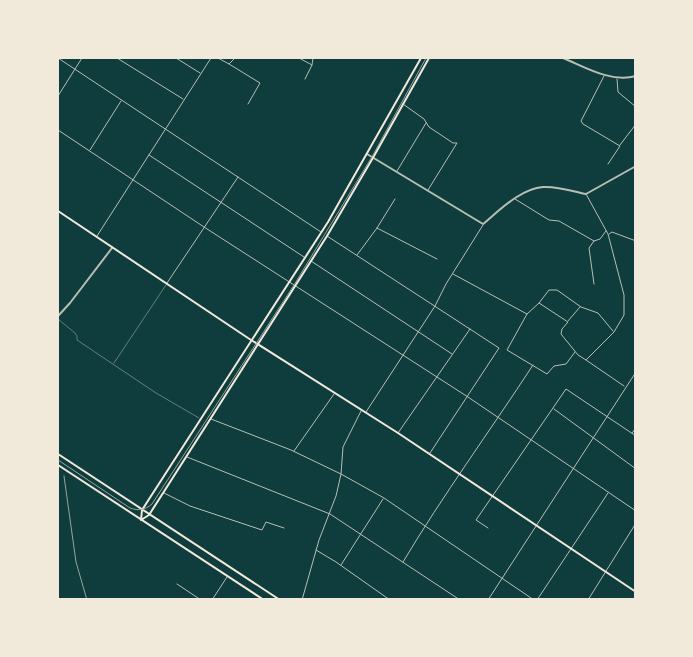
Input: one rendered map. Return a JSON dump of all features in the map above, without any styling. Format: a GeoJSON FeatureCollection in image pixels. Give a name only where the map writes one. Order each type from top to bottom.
{"type":"FeatureCollection","features":[{"type":"Feature","properties":{"kind":"main road"},"geometry":{"type":"LineString","coordinates":[[142,520],[142,510],[305,258],[368,154],[421,58]]}},
{"type":"Feature","properties":{"kind":"main road"},"geometry":{"type":"LineString","coordinates":[[142,520],[150,515],[327,236],[429,58]]}},
{"type":"Feature","properties":{"kind":"main road"},"geometry":{"type":"LineString","coordinates":[[58,211],[251,340],[430,454],[636,592]]}},
{"type":"Feature","properties":{"kind":"main road"},"geometry":{"type":"LineString","coordinates":[[58,454],[280,600]]}},
{"type":"Feature","properties":{"kind":"main road"},"geometry":{"type":"LineString","coordinates":[[58,465],[264,600]]}},
{"type":"Feature","properties":{"kind":"street"},"geometry":{"type":"LineString","coordinates":[[58,58],[321,232]]}},
{"type":"Feature","properties":{"kind":"street"},"geometry":{"type":"LineString","coordinates":[[58,96],[82,58]]}},
{"type":"Feature","properties":{"kind":"street"},"geometry":{"type":"LineString","coordinates":[[117,58],[184,99]]}},
{"type":"Feature","properties":{"kind":"street"},"geometry":{"type":"LineString","coordinates":[[176,58],[201,74]]}},
{"type":"Feature","properties":{"kind":"street"},"geometry":{"type":"LineString","coordinates":[[97,237],[132,179],[211,58]]}},
{"type":"Feature","properties":{"kind":"street"},"geometry":{"type":"LineString","coordinates":[[218,58],[260,83],[248,104]]}},
{"type":"Feature","properties":{"kind":"street"},"geometry":{"type":"LineString","coordinates":[[229,64],[235,58]]}},
{"type":"Feature","properties":{"kind":"street"},"geometry":{"type":"LineString","coordinates":[[299,58],[312,65]]}},
{"type":"Feature","properties":{"kind":"street"},"geometry":{"type":"LineString","coordinates":[[304,79],[314,58]]}},
{"type":"Feature","properties":{"kind":"street"},"geometry":{"type":"LineString","coordinates":[[563,58],[604,75],[617,78],[636,76]]}},
{"type":"Feature","properties":{"kind":"street"},"geometry":{"type":"LineString","coordinates":[[604,75],[581,121],[620,146]]}},
{"type":"Feature","properties":{"kind":"street"},"geometry":{"type":"LineString","coordinates":[[617,78],[618,92],[636,107]]}},
{"type":"Feature","properties":{"kind":"street"},"geometry":{"type":"LineString","coordinates":[[90,151],[121,101]]}},
{"type":"Feature","properties":{"kind":"street"},"geometry":{"type":"LineString","coordinates":[[403,104],[424,118],[428,127],[453,143],[457,143],[428,191]]}},
{"type":"Feature","properties":{"kind":"street"},"geometry":{"type":"LineString","coordinates":[[397,172],[426,122]]}},
{"type":"Feature","properties":{"kind":"street"},"geometry":{"type":"LineString","coordinates":[[608,164],[636,124]]}},
{"type":"Feature","properties":{"kind":"street"},"geometry":{"type":"LineString","coordinates":[[58,130],[204,227],[468,397],[636,511]]}},
{"type":"Feature","properties":{"kind":"street"},"geometry":{"type":"LineString","coordinates":[[368,154],[483,224]]}},
{"type":"Feature","properties":{"kind":"street"},"geometry":{"type":"LineString","coordinates":[[148,155],[305,258]]}},
{"type":"Feature","properties":{"kind":"street"},"geometry":{"type":"LineString","coordinates":[[366,413],[435,306],[483,224],[526,192],[543,187],[552,187],[586,194],[636,166]]}},
{"type":"Feature","properties":{"kind":"street"},"geometry":{"type":"LineString","coordinates":[[166,284],[238,177]]}},
{"type":"Feature","properties":{"kind":"street"},"geometry":{"type":"LineString","coordinates":[[586,194],[608,234],[624,295],[624,317],[614,332],[586,360]]}},
{"type":"Feature","properties":{"kind":"street"},"geometry":{"type":"LineString","coordinates":[[357,255],[395,199]]}},
{"type":"Feature","properties":{"kind":"street"},"geometry":{"type":"LineString","coordinates":[[515,199],[549,220],[559,221],[594,241],[600,240],[606,230]]}},
{"type":"Feature","properties":{"kind":"street"},"geometry":{"type":"LineString","coordinates":[[377,228],[437,259]]}},
{"type":"Feature","properties":{"kind":"street"},"geometry":{"type":"LineString","coordinates":[[608,234],[612,232],[636,240]]}},
{"type":"Feature","properties":{"kind":"street"},"geometry":{"type":"LineString","coordinates":[[327,236],[500,348],[430,454]]}},
{"type":"Feature","properties":{"kind":"street"},"geometry":{"type":"LineString","coordinates":[[594,241],[589,248],[594,284]]}},
{"type":"Feature","properties":{"kind":"street"},"geometry":{"type":"LineString","coordinates":[[58,318],[113,248]]}},
{"type":"Feature","properties":{"kind":"street"},"geometry":{"type":"LineString","coordinates":[[310,261],[452,354]]}},
{"type":"Feature","properties":{"kind":"street"},"geometry":{"type":"LineString","coordinates":[[453,274],[527,314]]}},
{"type":"Feature","properties":{"kind":"street"},"geometry":{"type":"LineString","coordinates":[[575,352],[566,364],[554,366],[547,374],[507,350],[527,314],[549,290],[553,289],[581,307],[598,313],[614,332]]}},
{"type":"Feature","properties":{"kind":"street"},"geometry":{"type":"LineString","coordinates":[[539,303],[568,322]]}},
{"type":"Feature","properties":{"kind":"street"},"geometry":{"type":"LineString","coordinates":[[581,307],[562,329],[561,334],[575,352],[625,387]]}},
{"type":"Feature","properties":{"kind":"street"},"geometry":{"type":"LineString","coordinates":[[398,433],[470,329]]}},
{"type":"Feature","properties":{"kind":"street"},"geometry":{"type":"LineString","coordinates":[[402,563],[424,526],[499,418],[533,365]]}},
{"type":"Feature","properties":{"kind":"street"},"geometry":{"type":"LineString","coordinates":[[488,600],[636,372]]}},
{"type":"Feature","properties":{"kind":"street"},"geometry":{"type":"LineString","coordinates":[[488,528],[476,520],[566,389],[636,436]]}},
{"type":"Feature","properties":{"kind":"street"},"geometry":{"type":"LineString","coordinates":[[294,452],[334,393]]}},
{"type":"Feature","properties":{"kind":"street"},"geometry":{"type":"LineString","coordinates":[[553,408],[636,469]]}},
{"type":"Feature","properties":{"kind":"street"},"geometry":{"type":"LineString","coordinates":[[302,600],[341,474],[343,447],[362,410]]}},
{"type":"Feature","properties":{"kind":"street"},"geometry":{"type":"LineString","coordinates":[[210,419],[294,452],[341,474],[384,498],[535,600],[608,492]]}},
{"type":"Feature","properties":{"kind":"street"},"geometry":{"type":"LineString","coordinates":[[632,433],[636,428]]}},
{"type":"Feature","properties":{"kind":"street"},"geometry":{"type":"LineString","coordinates":[[186,457],[330,514],[460,600]]}},
{"type":"Feature","properties":{"kind":"street"},"geometry":{"type":"LineString","coordinates":[[164,493],[190,506],[262,530],[266,522],[284,528]]}},
{"type":"Feature","properties":{"kind":"street"},"geometry":{"type":"LineString","coordinates":[[340,565],[384,498]]}},
{"type":"Feature","properties":{"kind":"street"},"geometry":{"type":"LineString","coordinates":[[588,600],[636,523]]}},
{"type":"Feature","properties":{"kind":"street"},"geometry":{"type":"LineString","coordinates":[[316,550],[390,600]]}},
{"type":"Feature","properties":{"kind":"street"},"geometry":{"type":"LineString","coordinates":[[212,600],[228,576]]}},
{"type":"Feature","properties":{"kind":"street"},"geometry":{"type":"LineString","coordinates":[[177,584],[201,600]]}},
{"type":"Feature","properties":{"kind":"lane"},"geometry":{"type":"LineString","coordinates":[[113,365],[166,284]]}},
{"type":"Feature","properties":{"kind":"lane"},"geometry":{"type":"LineString","coordinates":[[58,318],[75,333],[77,340],[113,365],[200,419]]}},
{"type":"Feature","properties":{"kind":"tram line"},"geometry":{"type":"LineString","coordinates":[[58,460],[130,508],[142,509],[152,504],[294,285],[373,155],[426,58]]}},
{"type":"Feature","properties":{"kind":"railway"},"geometry":{"type":"LineString","coordinates":[[64,476],[76,562],[87,600]]}}]}
